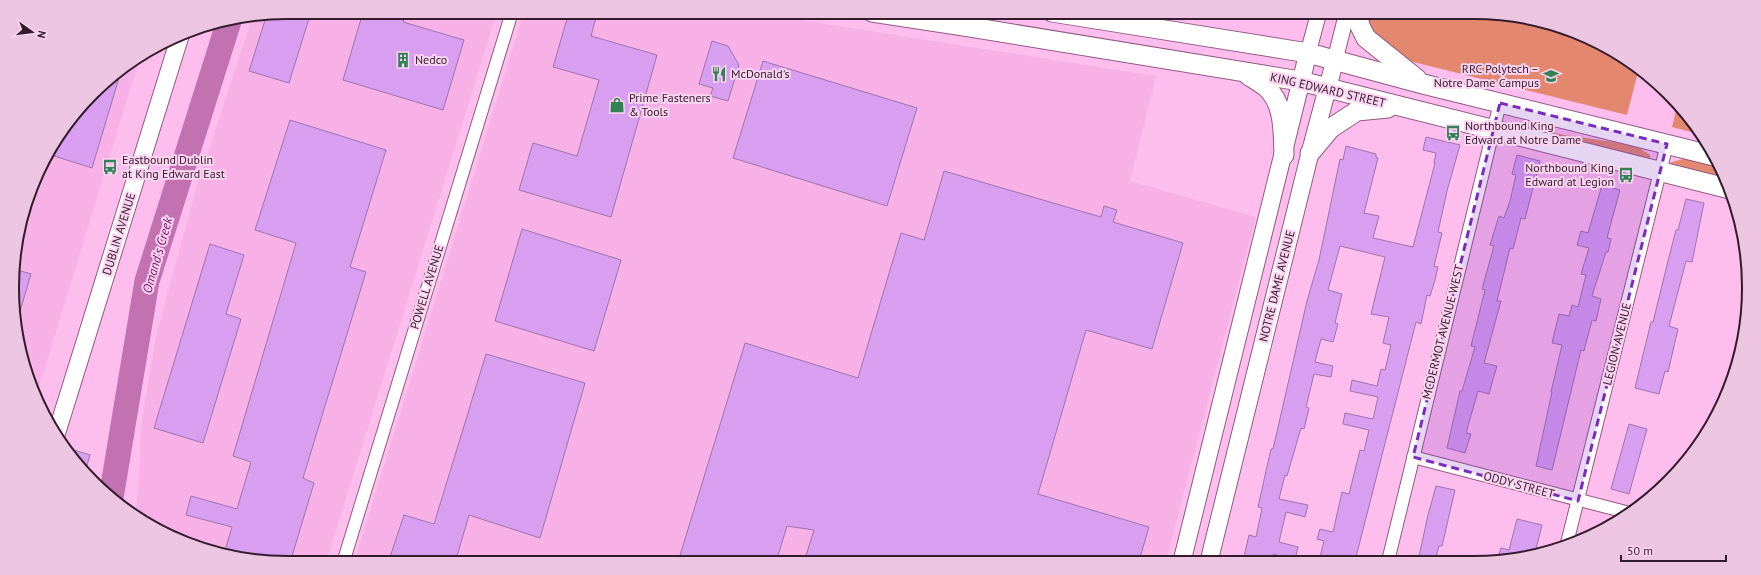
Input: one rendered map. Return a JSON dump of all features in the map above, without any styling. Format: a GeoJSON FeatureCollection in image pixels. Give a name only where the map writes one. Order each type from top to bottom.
{"type":"FeatureCollection","features":[{"type":"Feature","properties":{"kind":"main road","name":"KING EDWARD STREET"},"geometry":{"type":"LineString","coordinates":[[918,19],[1300,81],[1723,187]]}},
{"type":"Feature","properties":{"kind":"main road"},"geometry":{"type":"LineString","coordinates":[[1095,19],[1308,54],[1707,154]]}},
{"type":"Feature","properties":{"kind":"main road"},"geometry":{"type":"LineString","coordinates":[[1358,19],[1366,38],[1423,84]]}},
{"type":"Feature","properties":{"kind":"main road","name":"DUBLIN AVENUE"},"geometry":{"type":"LineString","coordinates":[[58,428],[178,42]]}},
{"type":"Feature","properties":{"kind":"main road"},"geometry":{"type":"LineString","coordinates":[[1183,556],[1284,155],[1300,81],[1308,54]]}},
{"type":"Feature","properties":{"kind":"main road","name":"NOTRE DAME AVENUE"},"geometry":{"type":"LineString","coordinates":[[1210,556],[1310,153],[1335,60]]}},
{"type":"Feature","properties":{"kind":"main road"},"geometry":{"type":"LineString","coordinates":[[1243,72],[1267,88],[1275,99],[1283,119],[1284,155]]}},
{"type":"Feature","properties":{"kind":"main road"},"geometry":{"type":"LineString","coordinates":[[1310,153],[1331,128],[1357,111],[1374,108],[1405,108]]}},
{"type":"Feature","properties":{"kind":"street","name":"POWELL AVENUE"},"geometry":{"type":"LineString","coordinates":[[345,556],[510,19]]}},
{"type":"Feature","properties":{"kind":"street"},"geometry":{"type":"LineString","coordinates":[[1308,54],[1317,19]]}},
{"type":"Feature","properties":{"kind":"street","name":"NOTRE DAME AVENUE"},"geometry":{"type":"LineString","coordinates":[[1335,60],[1344,19]]}},
{"type":"Feature","properties":{"kind":"street","name":"MCDERMOT AVENUE WEST"},"geometry":{"type":"LineString","coordinates":[[1389,556],[1500,103]]}},
{"type":"Feature","properties":{"kind":"street","name":"LEGION AVENUE"},"geometry":{"type":"LineString","coordinates":[[1568,539],[1667,144]]}},
{"type":"Feature","properties":{"kind":"street","name":"ODDY STREET"},"geometry":{"type":"LineString","coordinates":[[1413,457],[1578,501],[1623,511]]}},
{"type":"Feature","properties":{"kind":"highlighted area"},"geometry":{"type":"Polygon","coordinates":[[[1500,103],[1667,144],[1578,501],[1413,457],[1500,103]]]}},
{"type":"Feature","properties":{"kind":"shaded area"},"geometry":{"type":"Polygon","coordinates":[[[288,19],[495,19],[328,556],[252,554],[218,547],[185,536],[136,510],[139,485],[141,427],[156,336],[196,189],[251,21],[288,19]]]}},
{"type":"Feature","properties":{"kind":"shaded area"},"geometry":{"type":"Polygon","coordinates":[[[522,19],[794,19],[1156,76],[1130,181],[1256,217],[1167,556],[356,556],[522,19]]]}},
{"type":"Feature","properties":{"kind":"shaded area","name":"RRC Polytech – Notre Dame Campus"},"geometry":{"type":"Polygon","coordinates":[[[1367,19],[1474,19],[1509,21],[1543,28],[1576,39],[1608,55],[1637,74],[1627,115],[1369,51],[1367,19]]]}},
{"type":"Feature","properties":{"kind":"shaded area"},"geometry":{"type":"Polygon","coordinates":[[[138,64],[39,389],[24,340],[21,323],[19,288],[21,252],[33,201],[39,185],[55,153],[74,124],[110,86],[138,64]]]}},
{"type":"Feature","properties":{"kind":"shaded area"},"geometry":{"type":"Polygon","coordinates":[[[1676,111],[1693,132],[1672,127],[1676,111]]]}},
{"type":"Feature","properties":{"kind":"shaded area"},"geometry":{"type":"Polygon","coordinates":[[[1511,123],[1564,135],[1635,145],[1650,155],[1650,160],[1510,125],[1511,123]]]}},
{"type":"Feature","properties":{"kind":"shaded area"},"geometry":{"type":"Polygon","coordinates":[[[1683,159],[1691,159],[1712,165],[1718,177],[1669,164],[1683,159]]]}},
{"type":"Feature","properties":{"kind":"building"},"geometry":{"type":"Polygon","coordinates":[[[309,19],[289,83],[249,71],[265,20],[309,19]]]}},
{"type":"Feature","properties":{"kind":"building","name":"Nedco"},"geometry":{"type":"Polygon","coordinates":[[[361,19],[404,19],[403,22],[464,40],[443,110],[343,80],[361,19]]]}},
{"type":"Feature","properties":{"kind":"building"},"geometry":{"type":"Polygon","coordinates":[[[567,19],[596,19],[591,36],[657,55],[611,217],[519,190],[533,143],[577,156],[599,80],[553,67],[567,19]]]}},
{"type":"Feature","properties":{"kind":"building","name":"McDonald's"},"geometry":{"type":"Polygon","coordinates":[[[712,41],[728,46],[739,65],[728,101],[710,96],[713,88],[699,84],[712,41]]]}},
{"type":"Feature","properties":{"kind":"building"},"geometry":{"type":"Polygon","coordinates":[[[763,61],[917,108],[887,206],[733,158],[763,61]]]}},
{"type":"Feature","properties":{"kind":"building"},"geometry":{"type":"Polygon","coordinates":[[[119,78],[92,168],[54,156],[74,124],[86,110],[119,78]]]}},
{"type":"Feature","properties":{"kind":"building"},"geometry":{"type":"Polygon","coordinates":[[[290,120],[386,150],[350,267],[366,272],[303,478],[314,483],[292,556],[252,554],[226,549],[232,527],[186,515],[191,496],[237,509],[251,462],[233,456],[296,243],[255,230],[290,120]]]}},
{"type":"Feature","properties":{"kind":"building"},"geometry":{"type":"Polygon","coordinates":[[[1426,137],[1460,145],[1447,191],[1438,232],[1442,233],[1434,266],[1438,267],[1435,280],[1430,296],[1427,295],[1421,324],[1416,322],[1356,556],[1320,556],[1324,541],[1317,539],[1320,529],[1333,532],[1342,492],[1349,494],[1360,450],[1364,451],[1369,430],[1343,424],[1345,413],[1373,419],[1378,397],[1350,391],[1352,380],[1377,386],[1381,369],[1385,370],[1391,345],[1383,343],[1389,317],[1371,314],[1385,257],[1340,246],[1328,290],[1342,294],[1335,323],[1338,324],[1333,342],[1321,339],[1315,362],[1333,366],[1331,377],[1314,374],[1306,407],[1309,408],[1304,429],[1301,428],[1287,476],[1285,475],[1279,499],[1308,505],[1305,517],[1286,512],[1279,542],[1298,547],[1296,556],[1280,556],[1273,554],[1272,556],[1244,556],[1249,535],[1256,537],[1262,508],[1258,507],[1268,462],[1271,449],[1273,449],[1307,301],[1319,260],[1340,159],[1343,160],[1346,146],[1376,154],[1376,157],[1378,158],[1364,213],[1379,216],[1373,238],[1413,247],[1435,163],[1436,153],[1423,150],[1426,137]]]}},
{"type":"Feature","properties":{"kind":"building"},"geometry":{"type":"Polygon","coordinates":[[[1517,155],[1540,161],[1525,219],[1521,218],[1513,249],[1510,248],[1497,301],[1501,301],[1484,363],[1497,366],[1489,394],[1478,391],[1466,433],[1471,434],[1465,453],[1447,448],[1460,391],[1462,391],[1475,347],[1471,346],[1485,290],[1482,289],[1494,246],[1490,245],[1499,216],[1504,218],[1510,201],[1516,175],[1512,174],[1517,155]]]}},
{"type":"Feature","properties":{"kind":"building"},"geometry":{"type":"Polygon","coordinates":[[[944,171],[1101,217],[1104,206],[1117,210],[1113,222],[1183,243],[1152,349],[1086,330],[1038,494],[1149,527],[1140,556],[806,556],[814,530],[787,526],[778,556],[680,556],[745,343],[858,378],[901,233],[924,240],[944,171]]]}},
{"type":"Feature","properties":{"kind":"building"},"geometry":{"type":"Polygon","coordinates":[[[1602,185],[1620,190],[1607,238],[1611,239],[1608,252],[1606,252],[1592,296],[1601,299],[1596,321],[1592,320],[1584,351],[1581,350],[1552,470],[1536,466],[1562,345],[1552,343],[1559,314],[1569,316],[1572,305],[1578,307],[1586,275],[1581,274],[1589,248],[1577,245],[1581,231],[1588,233],[1602,185]]]}},
{"type":"Feature","properties":{"kind":"building"},"geometry":{"type":"Polygon","coordinates":[[[1686,199],[1704,203],[1692,262],[1686,261],[1669,326],[1678,329],[1668,372],[1665,371],[1659,394],[1635,388],[1651,322],[1653,322],[1676,230],[1678,230],[1686,199]]]}},
{"type":"Feature","properties":{"kind":"building"},"geometry":{"type":"Polygon","coordinates":[[[522,229],[621,260],[594,351],[495,321],[522,229]]]}},
{"type":"Feature","properties":{"kind":"building"},"geometry":{"type":"Polygon","coordinates":[[[210,244],[244,255],[226,314],[241,319],[203,443],[154,428],[210,244]]]}},
{"type":"Feature","properties":{"kind":"building"},"geometry":{"type":"Polygon","coordinates":[[[20,271],[31,274],[20,310],[20,271]]]}},
{"type":"Feature","properties":{"kind":"building"},"geometry":{"type":"Polygon","coordinates":[[[486,354],[585,383],[540,538],[469,515],[457,556],[390,556],[404,515],[434,524],[486,354]]]}},
{"type":"Feature","properties":{"kind":"building"},"geometry":{"type":"Polygon","coordinates":[[[1629,424],[1647,429],[1629,494],[1611,489],[1629,424]]]}},
{"type":"Feature","properties":{"kind":"building"},"geometry":{"type":"Polygon","coordinates":[[[73,450],[90,455],[87,466],[73,450]]]}},
{"type":"Feature","properties":{"kind":"building"},"geometry":{"type":"Polygon","coordinates":[[[1436,486],[1455,490],[1442,546],[1439,546],[1436,556],[1419,556],[1436,486]]]}},
{"type":"Feature","properties":{"kind":"building"},"geometry":{"type":"Polygon","coordinates":[[[1517,519],[1542,525],[1536,549],[1499,555],[1501,548],[1509,550],[1517,519]]]}},
{"type":"Feature","properties":{"kind":"waterway","name":"Omand's Creek"},"geometry":{"type":"LineString","coordinates":[[112,491],[147,281],[228,26]]}},
{"type":"Feature","properties":{"kind":"place","name":"Nedco"},"geometry":{"type":"Point","coordinates":[403,60]}},
{"type":"Feature","properties":{"kind":"place","name":"McDonald's"},"geometry":{"type":"Point","coordinates":[719,74]}},
{"type":"Feature","properties":{"kind":"place","name":"RRC Polytech – Notre Dame Campus"},"geometry":{"type":"Point","coordinates":[1551,76]}},
{"type":"Feature","properties":{"kind":"place","name":"Prime Fasteners & Tools"},"geometry":{"type":"Point","coordinates":[617,105]}},
{"type":"Feature","properties":{"kind":"place","name":"Northbound King Edward at Notre Dame"},"geometry":{"type":"Point","coordinates":[1453,133]}},
{"type":"Feature","properties":{"kind":"place","name":"Eastbound Dublin at King Edward East"},"geometry":{"type":"Point","coordinates":[110,167]}},
{"type":"Feature","properties":{"kind":"place","name":"Northbound King Edward at Legion"},"geometry":{"type":"Point","coordinates":[1626,175]}}]}
